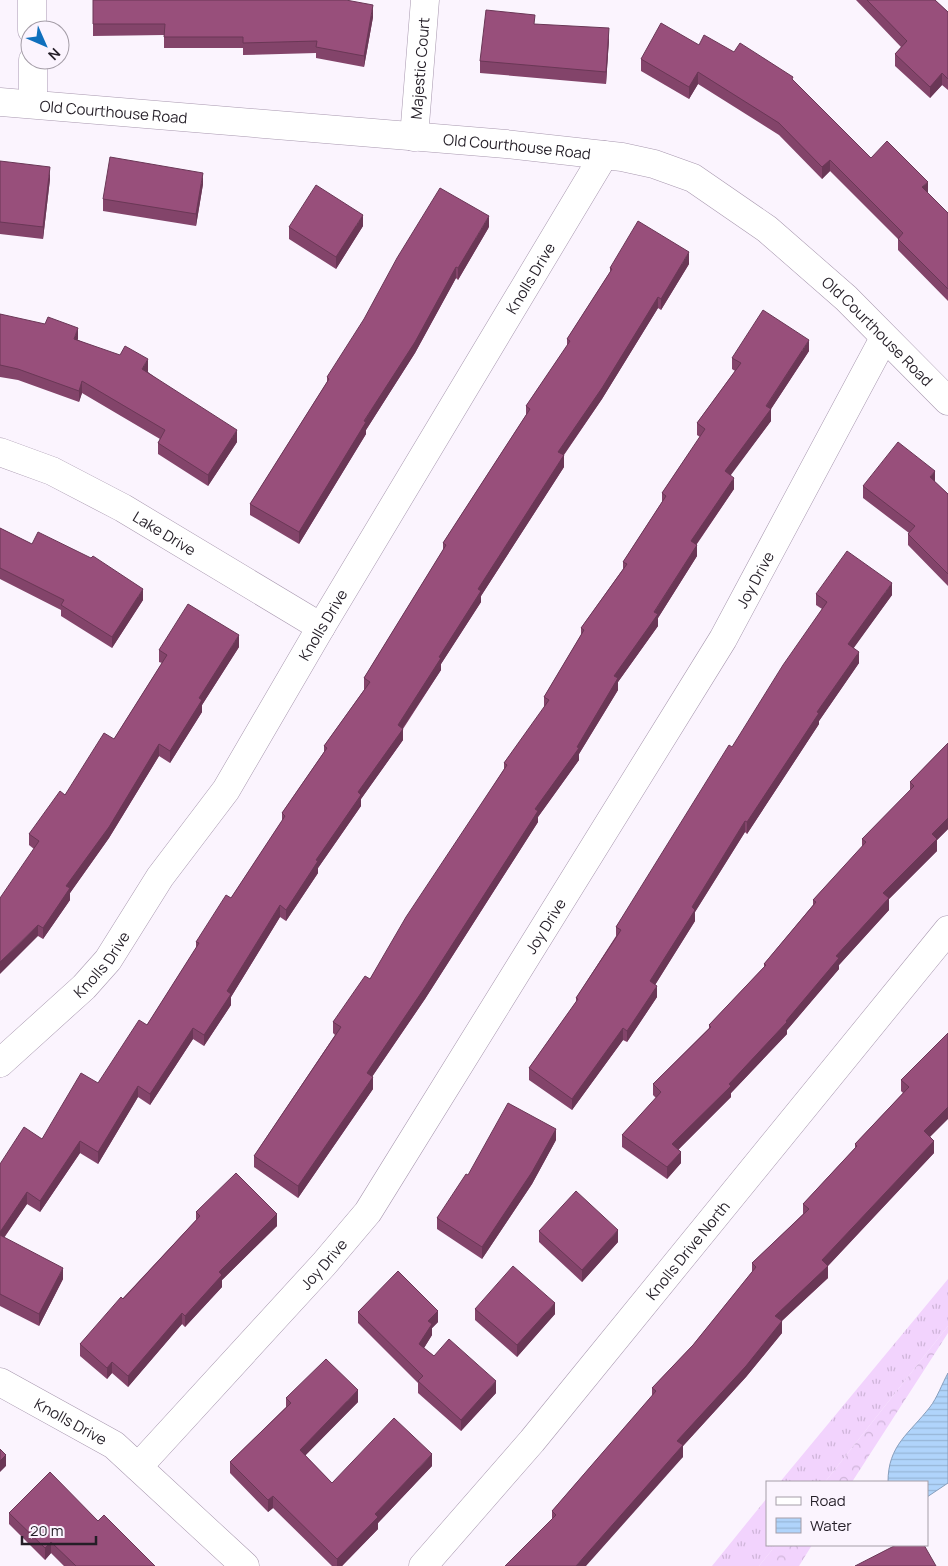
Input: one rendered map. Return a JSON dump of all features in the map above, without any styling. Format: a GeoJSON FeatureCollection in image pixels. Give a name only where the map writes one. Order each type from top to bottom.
{"type":"FeatureCollection","features":[{"type":"Feature","properties":{"kind":"street"},"geometry":{"type":"LineString","coordinates":[[32,0],[32,20]]}},
{"type":"Feature","properties":{"kind":"street","name":"Majestic Court"},"geometry":{"type":"LineString","coordinates":[[414,136],[425,0]]}},
{"type":"Feature","properties":{"kind":"street"},"geometry":{"type":"LineString","coordinates":[[33,70],[34,104]]}},
{"type":"Feature","properties":{"kind":"street","name":"Old Courthouse Road"},"geometry":{"type":"LineString","coordinates":[[0,102],[414,136],[604,155],[654,164],[693,178],[767,229],[846,298],[948,402]]}},
{"type":"Feature","properties":{"kind":"street","name":"Knolls Drive"},"geometry":{"type":"LineString","coordinates":[[0,1063],[84,987],[108,960],[160,877],[226,790],[321,627],[604,155]]}},
{"type":"Feature","properties":{"kind":"street","name":"Joy Drive"},"geometry":{"type":"LineString","coordinates":[[138,1467],[318,1272],[368,1212],[723,639],[884,338]]}},
{"type":"Feature","properties":{"kind":"street","name":"Lake Drive"},"geometry":{"type":"LineString","coordinates":[[0,452],[52,471],[123,508],[321,627]]}},
{"type":"Feature","properties":{"kind":"street","name":"Knolls Drive North"},"geometry":{"type":"LineString","coordinates":[[423,1566],[532,1441],[948,930]]}},
{"type":"Feature","properties":{"kind":"street","name":"Knolls Drive"},"geometry":{"type":"LineString","coordinates":[[0,1382],[114,1445],[138,1467]]}},
{"type":"Feature","properties":{"kind":"street"},"geometry":{"type":"LineString","coordinates":[[138,1467],[245,1566]]}},
{"type":"Feature","properties":{"kind":"green space"},"geometry":{"type":"Polygon","coordinates":[[[948,1279],[948,1326],[826,1481],[781,1481],[948,1279]]]}},
{"type":"Feature","properties":{"kind":"green space"},"geometry":{"type":"Polygon","coordinates":[[[948,1326],[948,1333],[853,1481],[826,1481],[948,1326]]]}},
{"type":"Feature","properties":{"kind":"green space"},"geometry":{"type":"Polygon","coordinates":[[[766,1499],[766,1546],[775,1546],[759,1566],[712,1566],[766,1499]]]}},
{"type":"Feature","properties":{"kind":"green space"},"geometry":{"type":"Polygon","coordinates":[[[775,1546],[811,1546],[799,1566],[759,1566],[775,1546]]]}},
{"type":"Feature","properties":{"kind":"water"},"geometry":{"type":"Polygon","coordinates":[[[948,1373],[948,1483],[928,1496],[928,1481],[888,1481],[889,1469],[892,1458],[901,1441],[933,1403],[948,1373]]]}},
{"type":"Feature","properties":{"kind":"building"},"geometry":{"type":"Polygon","coordinates":[[[93,0],[346,0],[373,5],[364,56],[316,47],[317,41],[243,43],[243,37],[164,37],[165,24],[93,24],[93,0]]]}},
{"type":"Feature","properties":{"kind":"building"},"geometry":{"type":"Polygon","coordinates":[[[867,0],[935,0],[948,12],[948,79],[942,73],[930,87],[895,54],[907,41],[867,0]]]}},
{"type":"Feature","properties":{"kind":"building"},"geometry":{"type":"Polygon","coordinates":[[[486,10],[535,15],[534,24],[609,28],[606,72],[480,61],[486,10]]]}},
{"type":"Feature","properties":{"kind":"building"},"geometry":{"type":"Polygon","coordinates":[[[661,23],[699,45],[704,35],[734,52],[740,43],[793,77],[792,79],[871,158],[887,141],[928,182],[922,187],[948,213],[948,289],[898,239],[903,233],[830,160],[822,167],[779,123],[698,72],[689,87],[641,59],[661,23]]]}},
{"type":"Feature","properties":{"kind":"building"},"geometry":{"type":"Polygon","coordinates":[[[110,157],[203,173],[196,214],[103,199],[110,157]]]}},
{"type":"Feature","properties":{"kind":"building"},"geometry":{"type":"Polygon","coordinates":[[[0,161],[50,167],[43,227],[0,222],[0,161]]]}},
{"type":"Feature","properties":{"kind":"building"},"geometry":{"type":"Polygon","coordinates":[[[316,185],[363,215],[336,257],[289,227],[316,185]]]}},
{"type":"Feature","properties":{"kind":"building"},"geometry":{"type":"Polygon","coordinates":[[[440,188],[489,216],[458,268],[456,267],[415,342],[364,421],[366,422],[299,532],[250,504],[329,379],[327,377],[364,319],[397,258],[440,188]]]}},
{"type":"Feature","properties":{"kind":"building"},"geometry":{"type":"Polygon","coordinates":[[[638,221],[689,252],[661,299],[658,297],[602,388],[558,452],[564,455],[478,589],[481,591],[398,725],[403,729],[358,792],[361,795],[316,860],[318,861],[286,910],[280,905],[227,991],[231,994],[204,1035],[193,1028],[150,1094],[138,1086],[98,1152],[80,1141],[40,1201],[27,1192],[0,1232],[0,1164],[24,1127],[42,1139],[81,1073],[98,1083],[139,1020],[147,1025],[199,943],[196,942],[226,895],[231,898],[285,816],[282,813],[327,748],[324,746],[370,682],[364,678],[446,545],[443,543],[530,409],[526,406],[570,341],[567,339],[612,269],[610,268],[638,221]]]}},
{"type":"Feature","properties":{"kind":"building"},"geometry":{"type":"Polygon","coordinates":[[[763,310],[809,340],[766,406],[771,409],[725,471],[734,478],[691,541],[697,545],[654,612],[658,614],[614,676],[618,678],[577,747],[579,748],[535,809],[538,811],[425,987],[367,1073],[373,1077],[298,1186],[254,1156],[341,1027],[333,1022],[365,976],[370,979],[406,917],[507,765],[504,763],[549,700],[544,697],[584,630],[581,628],[627,564],[623,562],[666,496],[662,493],[705,429],[697,423],[741,363],[732,358],[763,310]]]}},
{"type":"Feature","properties":{"kind":"building"},"geometry":{"type":"Polygon","coordinates":[[[0,314],[45,324],[48,317],[78,328],[74,339],[120,355],[125,346],[148,359],[142,369],[237,430],[208,475],[158,443],[165,430],[82,381],[79,391],[18,369],[0,365],[0,314]]]}},
{"type":"Feature","properties":{"kind":"building"},"geometry":{"type":"Polygon","coordinates":[[[898,442],[935,471],[930,477],[948,494],[948,574],[908,534],[915,526],[863,486],[898,442]]]}},
{"type":"Feature","properties":{"kind":"building"},"geometry":{"type":"Polygon","coordinates":[[[0,528],[32,544],[38,532],[91,558],[93,556],[143,589],[112,637],[61,605],[64,600],[0,568],[0,528]]]}},
{"type":"Feature","properties":{"kind":"building"},"geometry":{"type":"Polygon","coordinates":[[[847,551],[892,583],[848,644],[859,652],[817,712],[819,713],[747,822],[745,821],[692,907],[695,910],[650,981],[657,986],[627,1031],[623,1028],[572,1099],[529,1068],[578,999],[576,998],[621,930],[616,927],[729,745],[732,747],[783,665],[827,602],[816,594],[847,551]]]}},
{"type":"Feature","properties":{"kind":"building"},"geometry":{"type":"Polygon","coordinates":[[[188,604],[239,635],[199,698],[202,700],[170,751],[159,744],[109,827],[66,886],[70,888],[43,928],[38,925],[0,962],[0,898],[39,841],[29,834],[60,791],[65,795],[104,733],[114,739],[167,655],[159,650],[188,604]]]}},
{"type":"Feature","properties":{"kind":"building"},"geometry":{"type":"Polygon","coordinates":[[[948,743],[948,818],[932,834],[937,839],[883,893],[889,898],[836,956],[839,958],[787,1022],[729,1084],[731,1086],[672,1144],[681,1152],[667,1167],[622,1135],[661,1092],[653,1084],[711,1027],[709,1025],[766,965],[764,964],[816,902],[813,900],[866,842],[862,839],[914,786],[910,782],[948,743]]]}},
{"type":"Feature","properties":{"kind":"building"},"geometry":{"type":"Polygon","coordinates":[[[948,1033],[948,1107],[924,1131],[934,1141],[822,1260],[828,1266],[775,1316],[782,1321],[746,1366],[677,1441],[683,1445],[576,1566],[505,1566],[556,1515],[552,1511],[656,1391],[652,1388],[693,1345],[756,1267],[752,1263],[809,1209],[803,1204],[857,1146],[855,1144],[909,1087],[901,1080],[948,1033]]]}},
{"type":"Feature","properties":{"kind":"building"},"geometry":{"type":"Polygon","coordinates":[[[508,1103],[556,1129],[532,1172],[482,1247],[437,1218],[466,1174],[468,1175],[508,1103]]]}},
{"type":"Feature","properties":{"kind":"building"},"geometry":{"type":"Polygon","coordinates":[[[236,1173],[277,1214],[219,1272],[222,1275],[185,1316],[182,1313],[128,1376],[112,1362],[107,1368],[80,1344],[121,1297],[123,1299],[200,1216],[196,1212],[236,1173]]]}},
{"type":"Feature","properties":{"kind":"building"},"geometry":{"type":"Polygon","coordinates":[[[576,1191],[618,1230],[582,1270],[539,1231],[576,1191]]]}},
{"type":"Feature","properties":{"kind":"building"},"geometry":{"type":"Polygon","coordinates":[[[0,1235],[63,1268],[39,1314],[0,1294],[0,1235]]]}},
{"type":"Feature","properties":{"kind":"building"},"geometry":{"type":"Polygon","coordinates":[[[513,1266],[555,1303],[517,1345],[475,1309],[513,1266]]]}},
{"type":"Feature","properties":{"kind":"building"},"geometry":{"type":"Polygon","coordinates":[[[398,1271],[438,1311],[428,1321],[432,1324],[419,1344],[434,1356],[449,1339],[496,1381],[461,1420],[418,1381],[423,1376],[358,1312],[398,1271]]]}},
{"type":"Feature","properties":{"kind":"building"},"geometry":{"type":"Polygon","coordinates":[[[326,1359],[358,1390],[300,1450],[332,1483],[394,1418],[432,1454],[375,1514],[378,1517],[337,1559],[273,1496],[268,1500],[230,1462],[291,1403],[286,1398],[326,1359]]]}},
{"type":"Feature","properties":{"kind":"building"},"geometry":{"type":"Polygon","coordinates":[[[0,1449],[6,1455],[0,1461],[0,1449]]]}},
{"type":"Feature","properties":{"kind":"building"},"geometry":{"type":"Polygon","coordinates":[[[50,1472],[98,1521],[104,1515],[155,1566],[76,1566],[51,1542],[45,1548],[9,1513],[50,1472]]]}},
{"type":"Feature","properties":{"kind":"building"},"geometry":{"type":"Polygon","coordinates":[[[894,1546],[925,1546],[936,1566],[855,1566],[894,1546]]]}}]}
